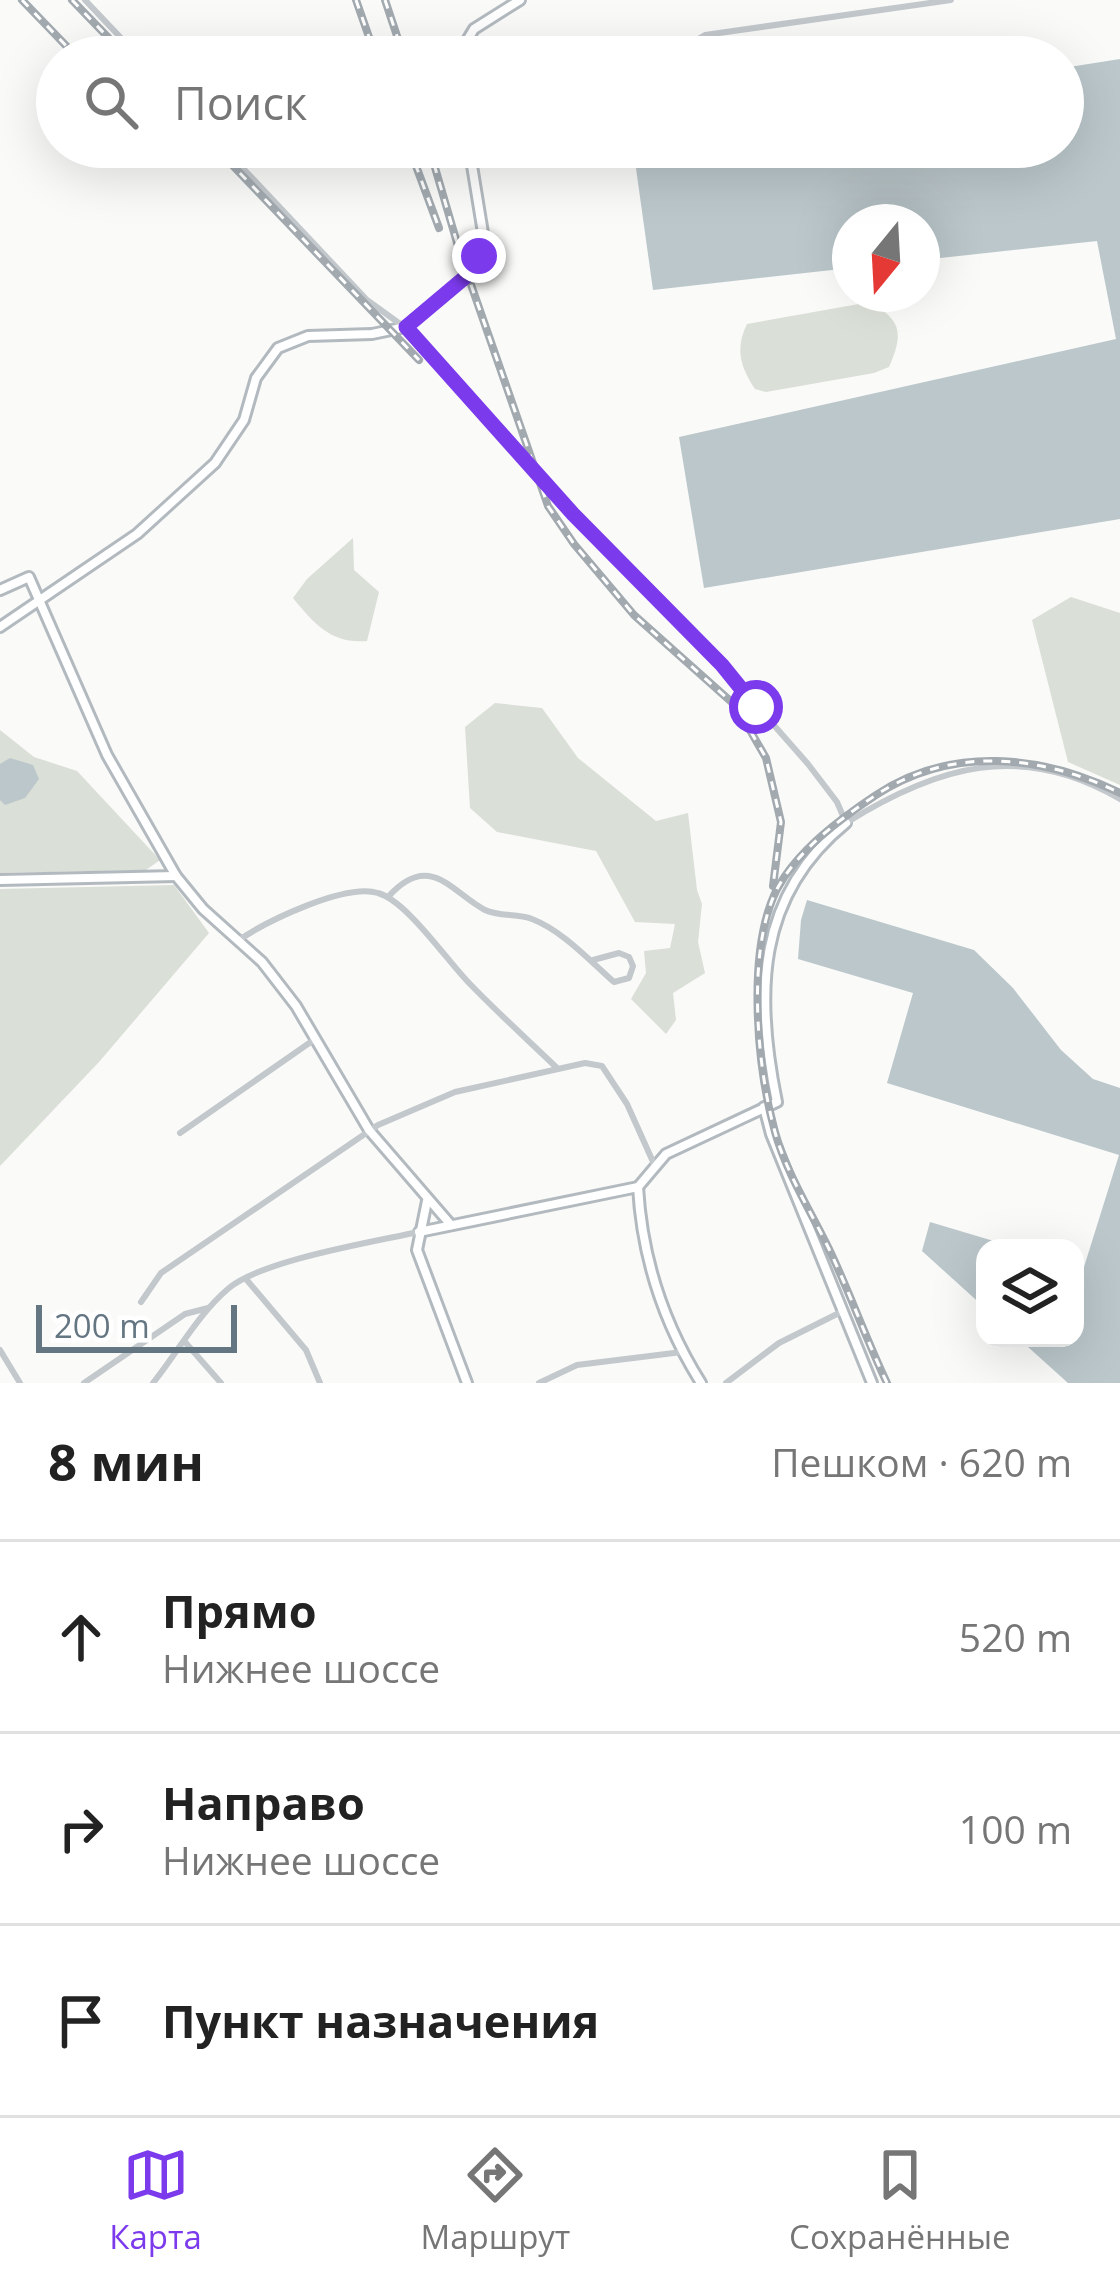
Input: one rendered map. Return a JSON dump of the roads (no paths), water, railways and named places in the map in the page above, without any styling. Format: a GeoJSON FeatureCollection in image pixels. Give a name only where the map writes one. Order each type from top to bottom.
{"type":"FeatureCollection","features":[{"type":"Feature","properties":{"kind":"street"},"geometry":{"type":"LineString","coordinates":[[85,0],[119,36]]}},
{"type":"Feature","properties":{"kind":"street"},"geometry":{"type":"LineString","coordinates":[[467,36],[520,0]]}},
{"type":"Feature","properties":{"kind":"street"},"geometry":{"type":"LineString","coordinates":[[704,36],[951,0]]}},
{"type":"Feature","properties":{"kind":"street"},"geometry":{"type":"LineString","coordinates":[[243,168],[367,300],[406,327],[573,514],[722,665],[808,764],[846,823]]}},
{"type":"Feature","properties":{"kind":"street"},"geometry":{"type":"LineString","coordinates":[[0,627],[137,534],[215,463],[244,420],[256,378],[278,348],[308,336],[372,334],[406,327],[469,274],[479,256],[481,208],[473,168]]}},
{"type":"Feature","properties":{"kind":"street"},"geometry":{"type":"LineString","coordinates":[[0,590],[29,577],[107,755],[176,876],[296,1006],[369,1130],[451,1225]]}},
{"type":"Feature","properties":{"kind":"street"},"geometry":{"type":"LineString","coordinates":[[701,1383],[682,1352],[654,1282],[638,1187],[654,1164],[677,1148],[777,1102],[768,1057],[771,933],[800,869],[846,823],[932,776],[996,766],[1058,772],[1120,799]]}},
{"type":"Feature","properties":{"kind":"street"},"geometry":{"type":"LineString","coordinates":[[0,880],[176,876]]}},
{"type":"Feature","properties":{"kind":"street"},"geometry":{"type":"LineString","coordinates":[[388,897],[399,886],[421,878],[441,878],[486,911],[532,919],[593,961],[614,982],[629,978],[633,966],[629,957],[619,953],[593,961]]}},
{"type":"Feature","properties":{"kind":"street"},"geometry":{"type":"LineString","coordinates":[[239,940],[337,896],[360,891],[388,897],[557,1068]]}},
{"type":"Feature","properties":{"kind":"street"},"geometry":{"type":"LineString","coordinates":[[180,1133],[315,1040]]}},
{"type":"Feature","properties":{"kind":"street"},"geometry":{"type":"LineString","coordinates":[[140,1302],[161,1273],[369,1130],[455,1092],[585,1063],[602,1066],[627,1104],[654,1164]]}},
{"type":"Feature","properties":{"kind":"street"},"geometry":{"type":"LineString","coordinates":[[764,1107],[872,1383]]}},
{"type":"Feature","properties":{"kind":"street"},"geometry":{"type":"LineString","coordinates":[[153,1383],[212,1306],[245,1278],[419,1232],[638,1187]]}},
{"type":"Feature","properties":{"kind":"street"},"geometry":{"type":"LineString","coordinates":[[427,1200],[419,1232],[421,1263],[464,1381]]}},
{"type":"Feature","properties":{"kind":"street"},"geometry":{"type":"LineString","coordinates":[[245,1278],[306,1350],[320,1383]]}},
{"type":"Feature","properties":{"kind":"street"},"geometry":{"type":"LineString","coordinates":[[84,1383],[185,1314],[212,1306]]}},
{"type":"Feature","properties":{"kind":"street"},"geometry":{"type":"LineString","coordinates":[[726,1383],[779,1343],[843,1311]]}},
{"type":"Feature","properties":{"kind":"street"},"geometry":{"type":"LineString","coordinates":[[185,1342],[221,1383]]}},
{"type":"Feature","properties":{"kind":"street"},"geometry":{"type":"LineString","coordinates":[[0,1350],[20,1383]]}},
{"type":"Feature","properties":{"kind":"street"},"geometry":{"type":"LineString","coordinates":[[539,1383],[577,1365],[682,1352]]}},
{"type":"Feature","properties":{"kind":"railway"},"geometry":{"type":"LineString","coordinates":[[22,0],[57,36]]}},
{"type":"Feature","properties":{"kind":"railway"},"geometry":{"type":"LineString","coordinates":[[72,0],[107,36]]}},
{"type":"Feature","properties":{"kind":"railway"},"geometry":{"type":"LineString","coordinates":[[356,0],[369,36]]}},
{"type":"Feature","properties":{"kind":"railway"},"geometry":{"type":"LineString","coordinates":[[385,0],[397,36]]}},
{"type":"Feature","properties":{"kind":"railway"},"geometry":{"type":"LineString","coordinates":[[235,168],[419,360]]}},
{"type":"Feature","properties":{"kind":"railway"},"geometry":{"type":"LineString","coordinates":[[417,168],[439,228]]}},
{"type":"Feature","properties":{"kind":"railway"},"geometry":{"type":"LineString","coordinates":[[435,168],[548,506],[634,615],[736,706],[766,758],[781,822],[773,886]]}},
{"type":"Feature","properties":{"kind":"railway"},"geometry":{"type":"LineString","coordinates":[[887,1383],[775,1132],[760,1043],[758,976],[767,915],[777,889],[808,848],[848,814],[905,779],[935,768],[966,762],[1029,764],[1060,770],[1120,793]]}}]}
